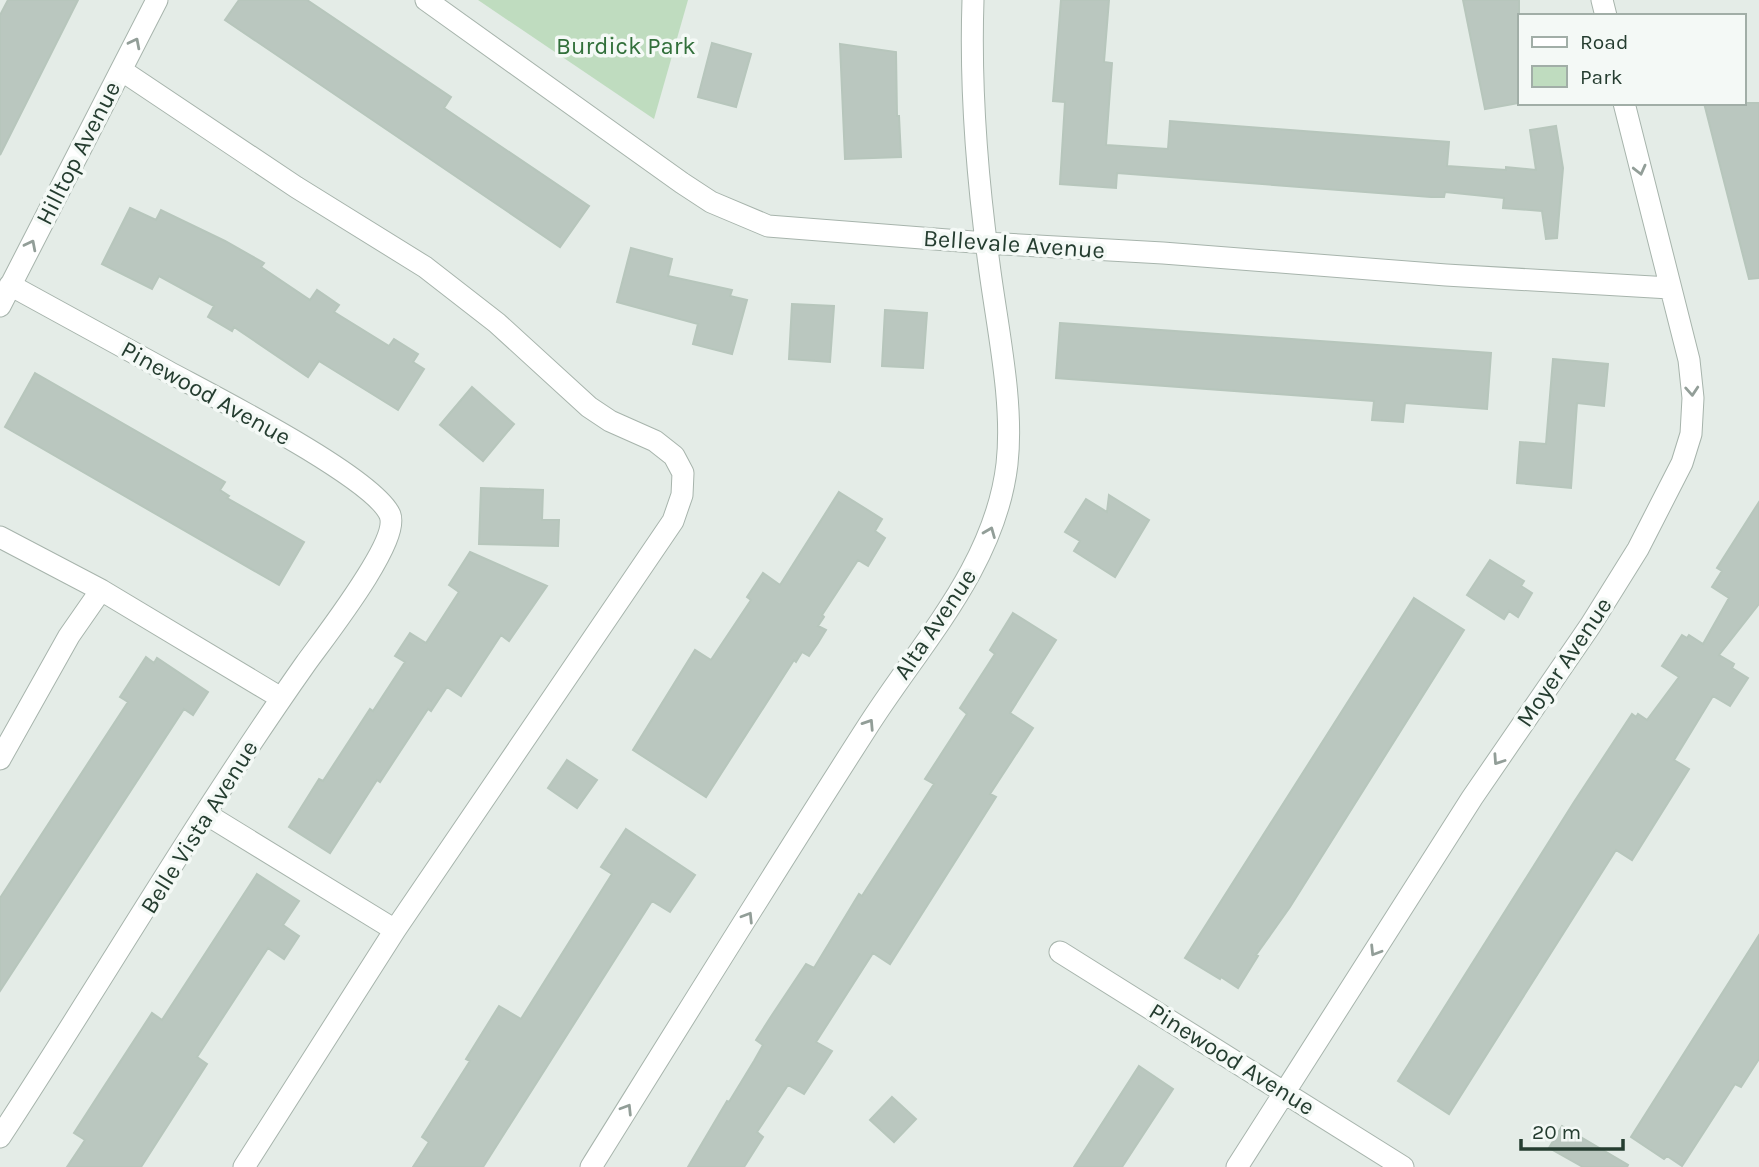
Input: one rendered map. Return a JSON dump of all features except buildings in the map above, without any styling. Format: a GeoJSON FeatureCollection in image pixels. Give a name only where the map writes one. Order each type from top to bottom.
{"type":"FeatureCollection","features":[{"type":"Feature","properties":{"kind":"street","name":"Hilltop Avenue"},"geometry":{"type":"LineString","coordinates":[[0,306],[157,0]]}},
{"type":"Feature","properties":{"kind":"street","name":"Bellevale Avenue"},"geometry":{"type":"LineString","coordinates":[[426,0],[682,183],[711,202],[768,226],[1670,288]]}},
{"type":"Feature","properties":{"kind":"street","name":"Alta Avenue"},"geometry":{"type":"LineString","coordinates":[[591,1167],[868,726],[952,604],[992,528],[1007,467],[1007,409],[978,155],[973,0]]}},
{"type":"Feature","properties":{"kind":"street"},"geometry":{"type":"LineString","coordinates":[[121,70],[296,187],[425,267],[497,323],[589,407],[610,421],[655,441],[674,456],[683,473],[682,495],[673,521],[395,930],[244,1167]]}},
{"type":"Feature","properties":{"kind":"street","name":"Moyer Avenue"},"geometry":{"type":"LineString","coordinates":[[1237,1167],[1472,798],[1618,582],[1677,474],[1691,434],[1693,398],[1689,360],[1624,105]]}},
{"type":"Feature","properties":{"kind":"street","name":"Pinewood Avenue"},"geometry":{"type":"LineString","coordinates":[[10,285],[278,432],[363,487],[390,516]]}},
{"type":"Feature","properties":{"kind":"street","name":"Belle Vista Avenue"},"geometry":{"type":"LineString","coordinates":[[0,1137],[281,698],[366,579],[386,542],[390,516]]}},
{"type":"Feature","properties":{"kind":"street"},"geometry":{"type":"LineString","coordinates":[[0,537],[101,590],[281,698]]}},
{"type":"Feature","properties":{"kind":"street"},"geometry":{"type":"LineString","coordinates":[[0,759],[69,636],[101,590]]}},
{"type":"Feature","properties":{"kind":"street"},"geometry":{"type":"LineString","coordinates":[[206,814],[395,930]]}},
{"type":"Feature","properties":{"kind":"street","name":"Pinewood Avenue"},"geometry":{"type":"LineString","coordinates":[[1060,952],[1403,1167]]}},
{"type":"Feature","properties":{"kind":"green space","name":"Burdick Park"},"geometry":{"type":"Polygon","coordinates":[[[478,0],[688,0],[654,119],[478,0]]]}}]}
